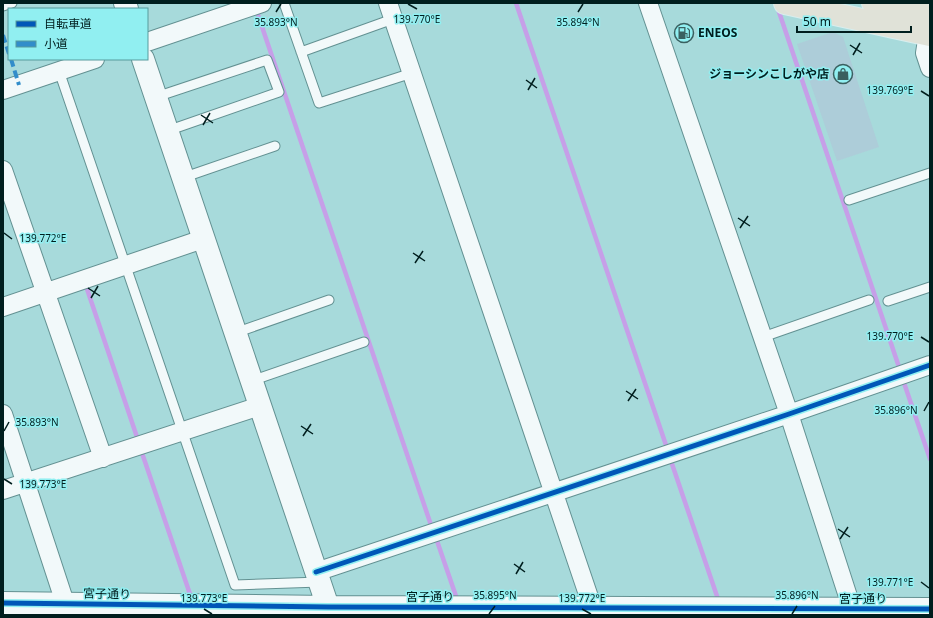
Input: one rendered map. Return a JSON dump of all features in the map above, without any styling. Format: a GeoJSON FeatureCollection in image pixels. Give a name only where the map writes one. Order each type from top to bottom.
{"type":"FeatureCollection","features":[{"type":"Feature","properties":{"kind":"highway"},"geometry":{"type":"LineString","coordinates":[[785,3],[922,20]]}},
{"type":"Feature","properties":{"kind":"highway"},"geometry":{"type":"LineString","coordinates":[[873,3],[922,20]]}},
{"type":"Feature","properties":{"kind":"street"},"geometry":{"type":"LineString","coordinates":[[148,42],[262,3]]}},
{"type":"Feature","properties":{"kind":"street"},"geometry":{"type":"LineString","coordinates":[[648,3],[789,414],[853,612]]}},
{"type":"Feature","properties":{"kind":"street"},"geometry":{"type":"LineString","coordinates":[[390,11],[594,611]]}},
{"type":"Feature","properties":{"kind":"street"},"geometry":{"type":"LineString","coordinates":[[922,20],[925,53],[930,68]]}},
{"type":"Feature","properties":{"kind":"street"},"geometry":{"type":"LineString","coordinates":[[3,90],[92,60]]}},
{"type":"Feature","properties":{"kind":"street"},"geometry":{"type":"LineString","coordinates":[[143,60],[182,178],[330,611]]}},
{"type":"Feature","properties":{"kind":"street"},"geometry":{"type":"LineString","coordinates":[[3,170],[103,458]]}},
{"type":"Feature","properties":{"kind":"street"},"geometry":{"type":"LineString","coordinates":[[3,306],[203,238]]}},
{"type":"Feature","properties":{"kind":"street"},"geometry":{"type":"LineString","coordinates":[[318,577],[553,492],[789,414],[930,365]]}},
{"type":"Feature","properties":{"kind":"street"},"geometry":{"type":"LineString","coordinates":[[3,490],[260,406]]}},
{"type":"Feature","properties":{"kind":"street"},"geometry":{"type":"LineString","coordinates":[[3,414],[67,610]]}},
{"type":"Feature","properties":{"kind":"street","name":"宮子通り"},"geometry":{"type":"LineString","coordinates":[[3,603],[67,610],[853,612],[930,609]]}},
{"type":"Feature","properties":{"kind":"lane"},"geometry":{"type":"LineString","coordinates":[[3,6],[12,3]]}},
{"type":"Feature","properties":{"kind":"lane"},"geometry":{"type":"LineString","coordinates":[[284,3],[319,103],[412,73]]}},
{"type":"Feature","properties":{"kind":"lane"},"geometry":{"type":"LineString","coordinates":[[301,52],[390,11]]}},
{"type":"Feature","properties":{"kind":"lane"},"geometry":{"type":"LineString","coordinates":[[156,97],[267,60],[279,92],[167,131]]}},
{"type":"Feature","properties":{"kind":"lane"},"geometry":{"type":"LineString","coordinates":[[59,71],[234,585],[318,577]]}},
{"type":"Feature","properties":{"kind":"lane"},"geometry":{"type":"LineString","coordinates":[[182,178],[275,146]]}},
{"type":"Feature","properties":{"kind":"lane"},"geometry":{"type":"LineString","coordinates":[[849,200],[930,173]]}},
{"type":"Feature","properties":{"kind":"lane"},"geometry":{"type":"LineString","coordinates":[[888,301],[930,287]]}},
{"type":"Feature","properties":{"kind":"lane"},"geometry":{"type":"LineString","coordinates":[[235,333],[329,300]]}},
{"type":"Feature","properties":{"kind":"lane"},"geometry":{"type":"LineString","coordinates":[[763,337],[869,300]]}},
{"type":"Feature","properties":{"kind":"lane"},"geometry":{"type":"LineString","coordinates":[[251,381],[364,342]]}},
{"type":"Feature","properties":{"kind":"building"},"geometry":{"type":"Polygon","coordinates":[[[833,32],[843,37],[879,147],[837,161],[797,44],[833,32]]]}},
{"type":"Feature","properties":{"kind":"waterway"},"geometry":{"type":"LineString","coordinates":[[516,3],[668,451]]}},
{"type":"Feature","properties":{"kind":"waterway"},"geometry":{"type":"LineString","coordinates":[[777,6],[900,370]]}},
{"type":"Feature","properties":{"kind":"waterway"},"geometry":{"type":"LineString","coordinates":[[257,12],[432,528]]}},
{"type":"Feature","properties":{"kind":"waterway"},"geometry":{"type":"LineString","coordinates":[[86,286],[139,443]]}},
{"type":"Feature","properties":{"kind":"waterway"},"geometry":{"type":"LineString","coordinates":[[902,377],[930,459]]}},
{"type":"Feature","properties":{"kind":"waterway"},"geometry":{"type":"LineString","coordinates":[[141,450],[192,600]]}},
{"type":"Feature","properties":{"kind":"waterway"},"geometry":{"type":"LineString","coordinates":[[670,458],[719,602]]}},
{"type":"Feature","properties":{"kind":"waterway"},"geometry":{"type":"LineString","coordinates":[[435,535],[458,602]]}},
{"type":"Feature","properties":{"kind":"marked path"},"geometry":{"type":"LineString","coordinates":[[3,35],[8,51]]}},
{"type":"Feature","properties":{"kind":"marked path"},"geometry":{"type":"LineString","coordinates":[[11,60],[19,85]]}},
{"type":"Feature","properties":{"kind":"cycle path"},"geometry":{"type":"LineString","coordinates":[[316,572],[789,414],[930,365]]}},
{"type":"Feature","properties":{"kind":"cycle path"},"geometry":{"type":"LineString","coordinates":[[3,603],[328,607],[930,609]]}},
{"type":"Feature","properties":{"kind":"place","name":"ENEOS"},"geometry":{"type":"Point","coordinates":[684,33]}},
{"type":"Feature","properties":{"kind":"place","name":"ジョーシンこしがや店"},"geometry":{"type":"Point","coordinates":[843,74]}}]}
